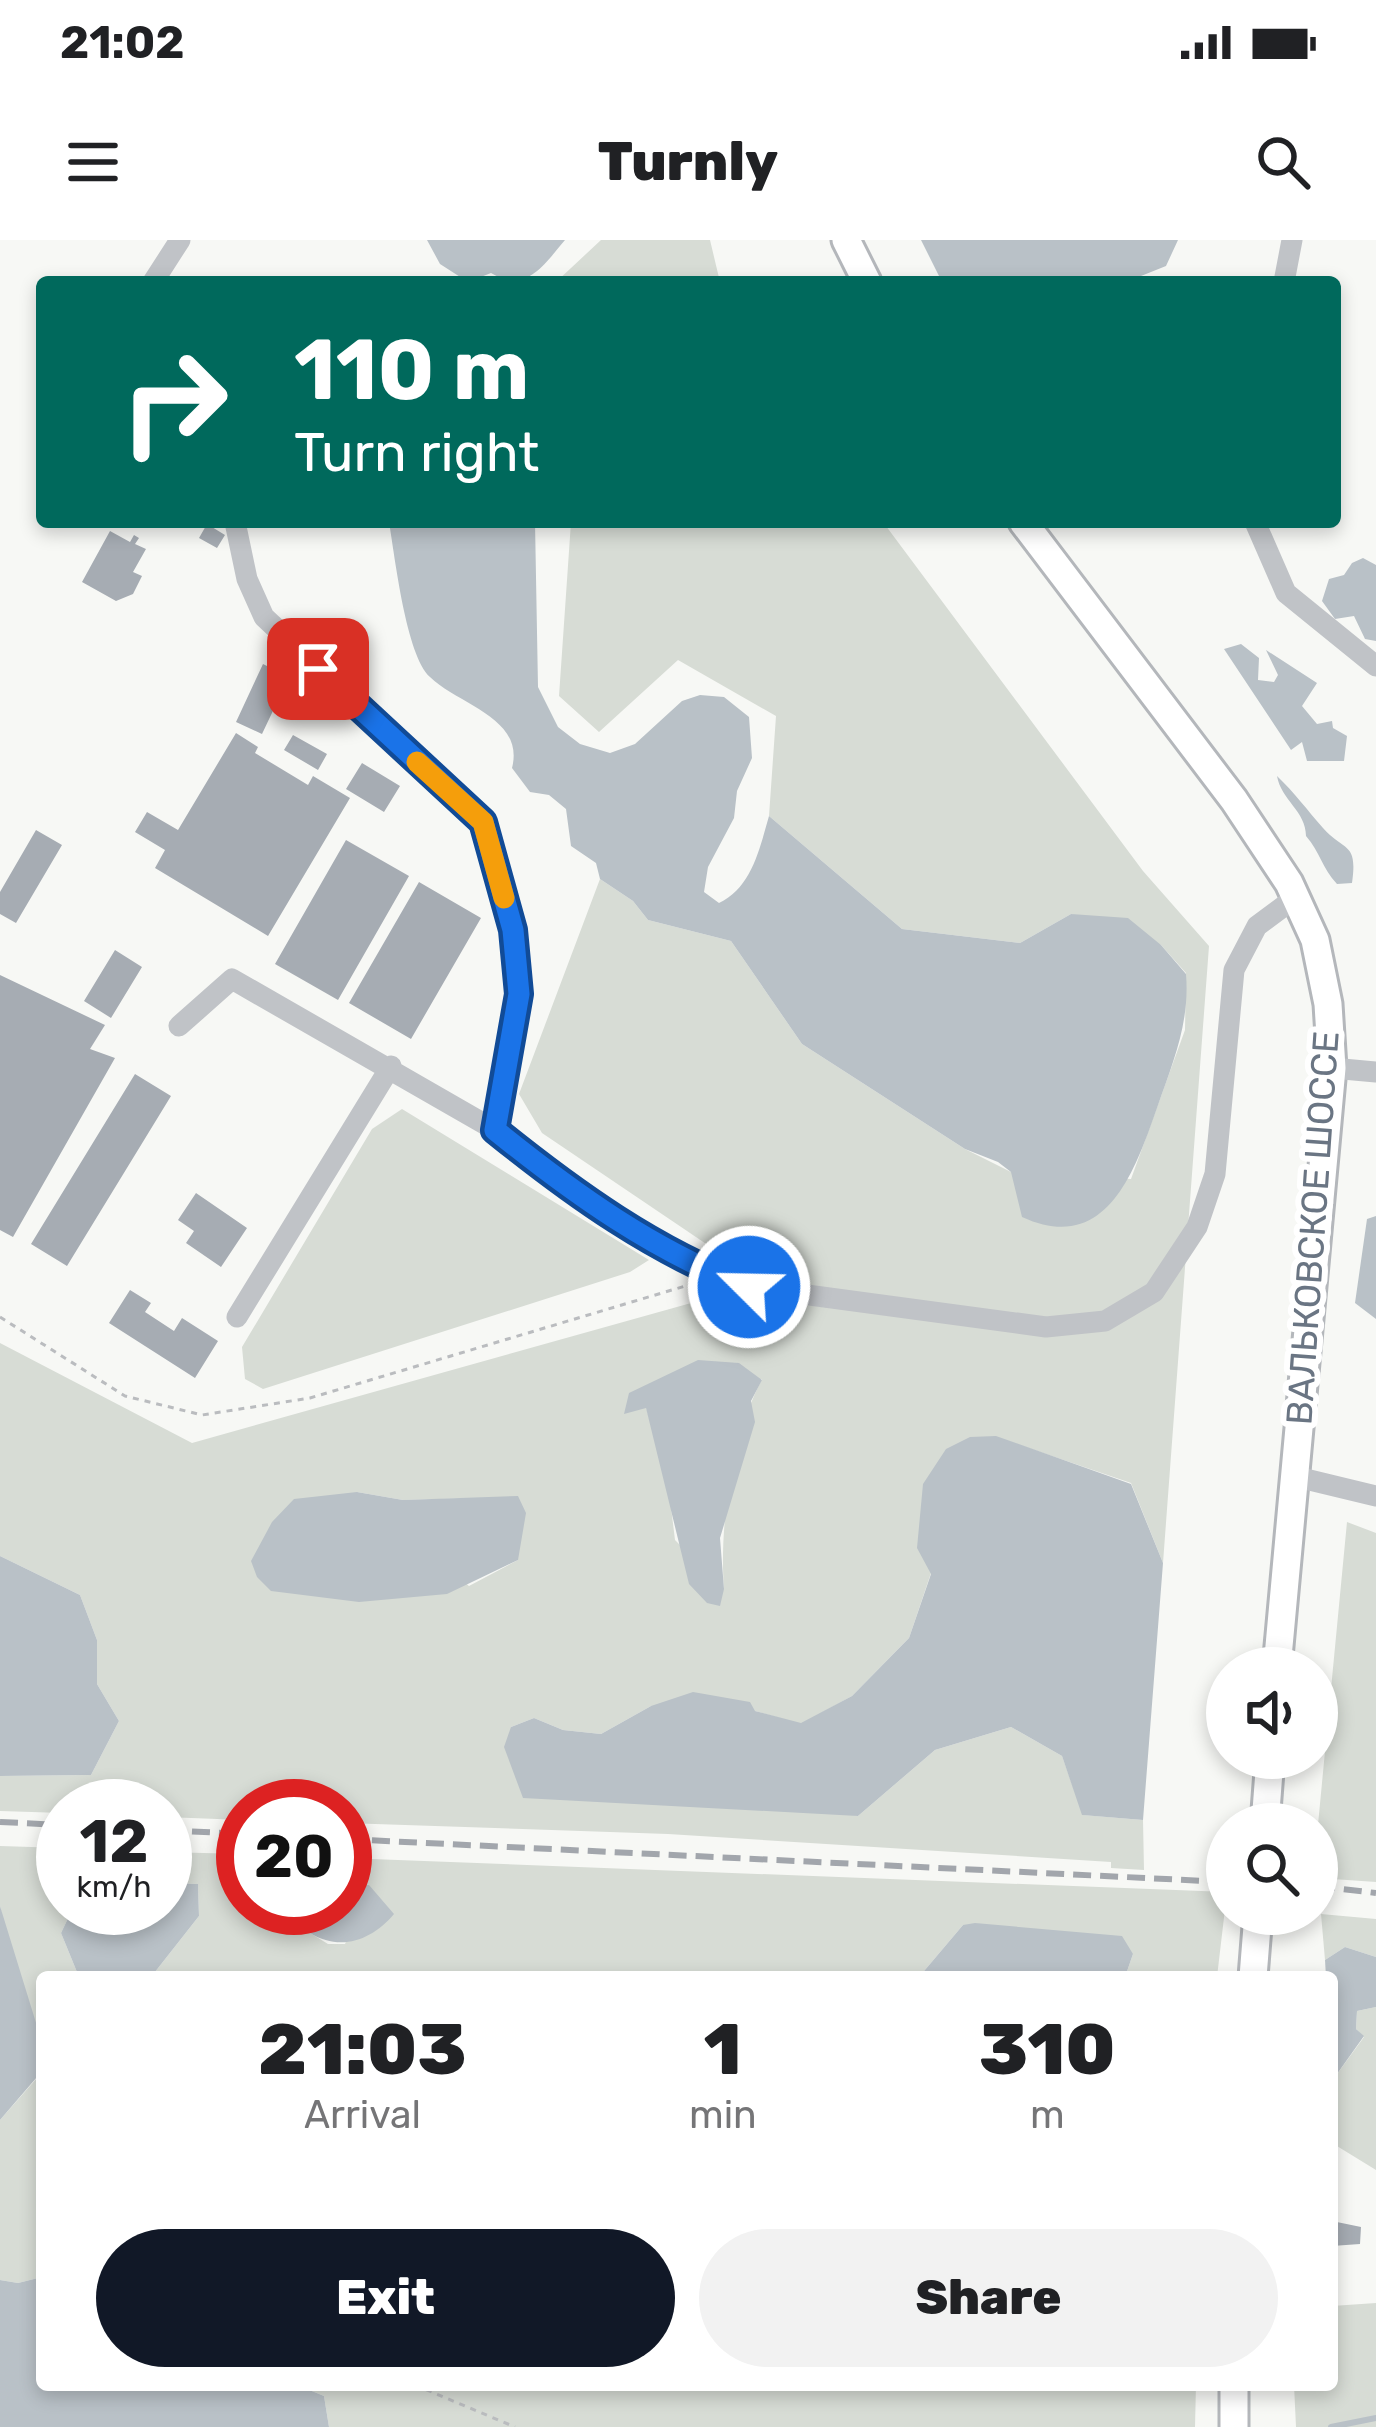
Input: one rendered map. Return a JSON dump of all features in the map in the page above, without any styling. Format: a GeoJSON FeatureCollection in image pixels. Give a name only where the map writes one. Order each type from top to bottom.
{"type":"FeatureCollection","features":[{"type":"Feature","properties":{"kind":"main road"},"geometry":{"type":"LineString","coordinates":[[846,240],[864,276]]}},
{"type":"Feature","properties":{"kind":"main road","name":"ВАЛЬКОВСКОЕ ШОССЕ"},"geometry":{"type":"LineString","coordinates":[[1037,528],[1234,800],[1295,897],[1315,940],[1332,1068],[1279,1647]]}},
{"type":"Feature","properties":{"kind":"main road"},"geometry":{"type":"LineString","coordinates":[[1253,1971],[1256,1935]]}},
{"type":"Feature","properties":{"kind":"main road"},"geometry":{"type":"LineString","coordinates":[[1234,2391],[1234,2427]]}},
{"type":"Feature","properties":{"kind":"lane"},"geometry":{"type":"LineString","coordinates":[[157,276],[180,240]]}},
{"type":"Feature","properties":{"kind":"lane"},"geometry":{"type":"LineString","coordinates":[[1285,276],[1292,240]]}},
{"type":"Feature","properties":{"kind":"lane"},"geometry":{"type":"LineString","coordinates":[[236,528],[247,579],[264,617],[483,822],[513,930],[519,994],[495,1130]]}},
{"type":"Feature","properties":{"kind":"lane"},"geometry":{"type":"LineString","coordinates":[[1258,528],[1286,592],[1376,666]]}},
{"type":"Feature","properties":{"kind":"lane"},"geometry":{"type":"LineString","coordinates":[[179,1026],[232,979],[391,1066],[495,1130],[578,1196],[708,1272],[749,1287],[1046,1327],[1106,1321],[1154,1292],[1197,1227],[1215,1174],[1234,970],[1257,926],[1295,897]]}},
{"type":"Feature","properties":{"kind":"lane"},"geometry":{"type":"LineString","coordinates":[[237,1317],[391,1066]]}},
{"type":"Feature","properties":{"kind":"lane"},"geometry":{"type":"LineString","coordinates":[[1332,1068],[1376,1072]]}},
{"type":"Feature","properties":{"kind":"lane"},"geometry":{"type":"LineString","coordinates":[[1293,1476],[1376,1496]]}},
{"type":"Feature","properties":{"kind":"path"},"geometry":{"type":"LineString","coordinates":[[0,1317],[125,1396],[202,1415],[310,1398],[692,1284],[708,1272]]}},
{"type":"Feature","properties":{"kind":"path"},"geometry":{"type":"LineString","coordinates":[[429,2391],[515,2427]]}},
{"type":"Feature","properties":{"kind":"shaded area"},"geometry":{"type":"Polygon","coordinates":[[[427,240],[565,240],[529,276],[459,276],[440,264],[427,240]]]}},
{"type":"Feature","properties":{"kind":"shaded area"},"geometry":{"type":"Polygon","coordinates":[[[601,240],[710,240],[719,276],[562,276],[601,240]]]}},
{"type":"Feature","properties":{"kind":"shaded area"},"geometry":{"type":"Polygon","coordinates":[[[921,240],[1178,240],[1166,266],[1141,276],[939,276],[921,240]]]}},
{"type":"Feature","properties":{"kind":"shaded area"},"geometry":{"type":"Polygon","coordinates":[[[390,528],[535,528],[538,687],[558,727],[580,744],[610,753],[635,744],[682,701],[700,695],[724,697],[749,717],[752,758],[737,791],[734,818],[708,867],[704,892],[719,903],[747,877],[769,816],[902,929],[1020,943],[1071,914],[1128,918],[1161,945],[1186,974],[1183,1026],[1139,1157],[1113,1200],[1096,1216],[1076,1225],[1051,1226],[1022,1217],[1011,1172],[965,1149],[802,1044],[731,941],[648,920],[633,901],[600,879],[596,863],[571,846],[566,809],[549,795],[530,792],[512,768],[509,737],[499,725],[430,677],[414,648],[390,528]]]}},
{"type":"Feature","properties":{"kind":"shaded area"},"geometry":{"type":"Polygon","coordinates":[[[571,528],[887,528],[1143,871],[1209,946],[1163,1563],[1131,1483],[996,1437],[931,1573],[909,1638],[852,1696],[801,1724],[755,1711],[651,1706],[601,1734],[563,1730],[534,1718],[511,1727],[858,1816],[935,1750],[1011,1727],[1062,1756],[1083,1815],[1143,1820],[1144,1870],[1111,1868],[1111,1862],[668,1834],[372,1824],[372,1779],[216,1779],[216,1819],[192,1818],[192,1779],[36,1779],[36,1812],[0,1811],[0,1776],[91,1775],[119,1721],[97,1684],[97,1640],[80,1595],[0,1556],[0,1343],[192,1443],[709,1298],[727,1258],[542,1133],[519,1094],[600,879],[633,901],[648,920],[731,941],[802,1044],[965,1149],[1011,1172],[1131,1179],[1185,1030],[1186,973],[1161,945],[1071,914],[1020,943],[902,929],[769,816],[776,716],[678,660],[599,732],[559,696],[571,528]],[[762,1379],[624,1412],[646,1407],[669,1491],[675,1540],[724,1589],[730,1481],[743,1427],[762,1379]],[[357,1492],[469,1586],[518,1560],[475,1498],[403,1500],[357,1492]]]}},
{"type":"Feature","properties":{"kind":"shaded area"},"geometry":{"type":"Polygon","coordinates":[[[1363,558],[1376,565],[1376,641],[1365,639],[1354,616],[1335,619],[1322,601],[1329,579],[1344,575],[1352,563],[1363,558]]]}},
{"type":"Feature","properties":{"kind":"shaded area"},"geometry":{"type":"Polygon","coordinates":[[[1241,644],[1259,658],[1258,680],[1274,682],[1278,675],[1266,650],[1317,683],[1302,706],[1317,724],[1332,721],[1333,728],[1347,736],[1344,761],[1307,761],[1302,742],[1291,750],[1224,649],[1241,644]]]}},
{"type":"Feature","properties":{"kind":"shaded area"},"geometry":{"type":"Polygon","coordinates":[[[1277,776],[1351,853],[1352,883],[1337,884],[1332,878],[1277,776]]]}},
{"type":"Feature","properties":{"kind":"shaded area"},"geometry":{"type":"Polygon","coordinates":[[[402,1109],[649,1260],[630,1272],[263,1389],[245,1379],[242,1347],[372,1129],[402,1109]]]}},
{"type":"Feature","properties":{"kind":"shaded area"},"geometry":{"type":"Polygon","coordinates":[[[1376,1216],[1376,1319],[1355,1303],[1367,1219],[1376,1216]]]}},
{"type":"Feature","properties":{"kind":"shaded area"},"geometry":{"type":"Polygon","coordinates":[[[698,1360],[739,1363],[762,1380],[751,1401],[755,1422],[720,1538],[724,1589],[720,1606],[707,1603],[689,1584],[646,1408],[624,1414],[629,1393],[698,1360]]]}},
{"type":"Feature","properties":{"kind":"shaded area"},"geometry":{"type":"Polygon","coordinates":[[[996,1436],[1131,1484],[1163,1563],[1143,1820],[1082,1815],[1062,1756],[1011,1727],[935,1750],[858,1816],[523,1798],[504,1747],[511,1727],[534,1718],[563,1730],[601,1734],[651,1706],[693,1692],[750,1702],[755,1711],[801,1723],[852,1696],[909,1638],[931,1574],[917,1548],[923,1484],[946,1449],[970,1437],[996,1436]]]}},
{"type":"Feature","properties":{"kind":"shaded area"},"geometry":{"type":"Polygon","coordinates":[[[357,1492],[403,1500],[518,1496],[526,1513],[518,1560],[447,1594],[359,1602],[271,1591],[257,1577],[251,1561],[272,1522],[294,1499],[357,1492]]]}},
{"type":"Feature","properties":{"kind":"shaded area"},"geometry":{"type":"Polygon","coordinates":[[[1347,1522],[1376,1533],[1376,1882],[1338,1879],[1338,1803],[1320,1803],[1322,1779],[1338,1779],[1335,1647],[1347,1522]]]}},
{"type":"Feature","properties":{"kind":"shaded area"},"geometry":{"type":"Polygon","coordinates":[[[0,1556],[80,1595],[97,1640],[97,1684],[119,1721],[91,1775],[0,1776],[0,1556]]]}},
{"type":"Feature","properties":{"kind":"shaded area"},"geometry":{"type":"Polygon","coordinates":[[[0,1846],[36,1847],[36,1935],[62,1935],[77,1971],[36,1971],[36,2073],[0,1906],[0,1846]]]}},
{"type":"Feature","properties":{"kind":"shaded area"},"geometry":{"type":"Polygon","coordinates":[[[192,1853],[216,1853],[216,1935],[313,1935],[328,1944],[345,1944],[349,1935],[372,1935],[372,1859],[1206,1891],[1206,1935],[1222,1935],[1218,1971],[1127,1971],[1133,1954],[963,1925],[924,1971],[156,1971],[184,1935],[192,1935],[199,1916],[198,1884],[192,1884],[192,1853]]]}},
{"type":"Feature","properties":{"kind":"shaded area"},"geometry":{"type":"Polygon","coordinates":[[[192,1884],[198,1884],[199,1916],[192,1925],[192,1884]]]}},
{"type":"Feature","properties":{"kind":"shaded area"},"geometry":{"type":"Polygon","coordinates":[[[372,1888],[394,1914],[372,1932],[372,1888]]]}},
{"type":"Feature","properties":{"kind":"shaded area"},"geometry":{"type":"Polygon","coordinates":[[[0,1906],[36,2023],[36,2078],[0,2120],[0,1906]]]}},
{"type":"Feature","properties":{"kind":"shaded area"},"geometry":{"type":"Polygon","coordinates":[[[1338,1916],[1376,1919],[1376,1957],[1345,1947],[1325,1960],[1323,1935],[1338,1935],[1338,1916]]]}},
{"type":"Feature","properties":{"kind":"shaded area"},"geometry":{"type":"Polygon","coordinates":[[[963,1925],[1122,1936],[1133,1954],[1127,1971],[924,1971],[963,1925]]]}},
{"type":"Feature","properties":{"kind":"shaded area"},"geometry":{"type":"Polygon","coordinates":[[[62,1935],[184,1935],[156,1971],[77,1971],[62,1935]]]}},
{"type":"Feature","properties":{"kind":"shaded area"},"geometry":{"type":"Polygon","coordinates":[[[314,1935],[367,1935],[344,1942],[314,1935]]]}},
{"type":"Feature","properties":{"kind":"shaded area"},"geometry":{"type":"Polygon","coordinates":[[[1345,1947],[1376,1957],[1376,2007],[1357,2011],[1356,2029],[1364,2036],[1338,2073],[1338,1971],[1326,1971],[1325,1960],[1345,1947]]]}},
{"type":"Feature","properties":{"kind":"shaded area"},"geometry":{"type":"Polygon","coordinates":[[[1376,2007],[1376,2170],[1338,2147],[1338,2073],[1364,2037],[1356,2029],[1357,2011],[1376,2007]]]}},
{"type":"Feature","properties":{"kind":"shaded area"},"geometry":{"type":"Polygon","coordinates":[[[36,2079],[36,2278],[18,2283],[0,2280],[0,2120],[36,2079]]]}},
{"type":"Feature","properties":{"kind":"shaded area"},"geometry":{"type":"Polygon","coordinates":[[[36,2278],[36,2391],[312,2391],[324,2396],[329,2427],[0,2427],[0,2280],[18,2283],[36,2278]]]}},
{"type":"Feature","properties":{"kind":"shaded area"},"geometry":{"type":"Polygon","coordinates":[[[1376,2303],[1376,2427],[1296,2427],[1294,2391],[1338,2391],[1338,2306],[1376,2303]]]}},
{"type":"Feature","properties":{"kind":"shaded area"},"geometry":{"type":"Polygon","coordinates":[[[312,2391],[1196,2391],[1195,2427],[329,2427],[324,2396],[312,2391]]]}},
{"type":"Feature","properties":{"kind":"building"},"geometry":{"type":"Polygon","coordinates":[[[205,528],[225,535],[217,548],[199,538],[205,528]]]}},
{"type":"Feature","properties":{"kind":"building"},"geometry":{"type":"Polygon","coordinates":[[[110,531],[130,542],[134,535],[139,538],[135,544],[146,549],[133,572],[142,576],[133,594],[116,601],[82,582],[110,531]]]}},
{"type":"Feature","properties":{"kind":"building"},"geometry":{"type":"Polygon","coordinates":[[[263,664],[289,677],[262,734],[236,722],[263,664]]]}},
{"type":"Feature","properties":{"kind":"building"},"geometry":{"type":"Polygon","coordinates":[[[236,733],[258,747],[255,753],[308,785],[313,776],[350,798],[268,936],[155,868],[165,850],[135,832],[147,812],[178,830],[236,733]]]}},
{"type":"Feature","properties":{"kind":"building"},"geometry":{"type":"Polygon","coordinates":[[[293,735],[327,754],[318,770],[284,750],[293,735]]]}},
{"type":"Feature","properties":{"kind":"building"},"geometry":{"type":"Polygon","coordinates":[[[362,763],[400,786],[384,812],[346,789],[362,763]]]}},
{"type":"Feature","properties":{"kind":"building"},"geometry":{"type":"Polygon","coordinates":[[[36,830],[62,845],[16,923],[0,914],[0,892],[36,830]]]}},
{"type":"Feature","properties":{"kind":"building"},"geometry":{"type":"Polygon","coordinates":[[[346,840],[409,876],[338,1000],[275,964],[346,840]]]}},
{"type":"Feature","properties":{"kind":"building"},"geometry":{"type":"Polygon","coordinates":[[[419,882],[481,918],[411,1039],[349,1003],[419,882]]]}},
{"type":"Feature","properties":{"kind":"building"},"geometry":{"type":"Polygon","coordinates":[[[115,950],[142,967],[111,1018],[84,1001],[115,950]]]}},
{"type":"Feature","properties":{"kind":"building"},"geometry":{"type":"Polygon","coordinates":[[[0,975],[105,1025],[90,1049],[115,1058],[13,1237],[0,1230],[0,975]]]}},
{"type":"Feature","properties":{"kind":"building"},"geometry":{"type":"Polygon","coordinates":[[[135,1074],[171,1096],[67,1266],[31,1244],[135,1074]]]}},
{"type":"Feature","properties":{"kind":"building"},"geometry":{"type":"Polygon","coordinates":[[[196,1193],[247,1228],[221,1267],[186,1243],[194,1231],[178,1220],[196,1193]]]}},
{"type":"Feature","properties":{"kind":"building"},"geometry":{"type":"Polygon","coordinates":[[[130,1290],[151,1303],[145,1312],[174,1331],[182,1318],[218,1341],[195,1378],[109,1323],[130,1290]]]}},
{"type":"Feature","properties":{"kind":"building"},"geometry":{"type":"Polygon","coordinates":[[[1338,2222],[1361,2227],[1360,2244],[1338,2246],[1338,2222]]]}},
{"type":"Feature","properties":{"kind":"waterway"},"geometry":{"type":"LineString","coordinates":[[1331,2427],[1376,2418]]}},
{"type":"Feature","properties":{"kind":"railway"},"geometry":{"type":"LineString","coordinates":[[0,1822],[36,1824]]}},
{"type":"Feature","properties":{"kind":"railway"},"geometry":{"type":"LineString","coordinates":[[192,1831],[216,1833]]}},
{"type":"Feature","properties":{"kind":"railway"},"geometry":{"type":"LineString","coordinates":[[372,1840],[1206,1881]]}},
{"type":"Feature","properties":{"kind":"railway"},"geometry":{"type":"LineString","coordinates":[[1338,1888],[1376,1893]]}},
{"type":"Feature","properties":{"kind":"slow traffic"},"geometry":{"type":"LineString","coordinates":[[417,762],[483,822],[504,898]]}},
{"type":"Feature","properties":{"kind":"route"},"geometry":{"type":"LineString","coordinates":[[318,669],[483,822],[513,930],[519,994],[495,1130],[578,1196],[708,1272],[749,1287]]}}]}
